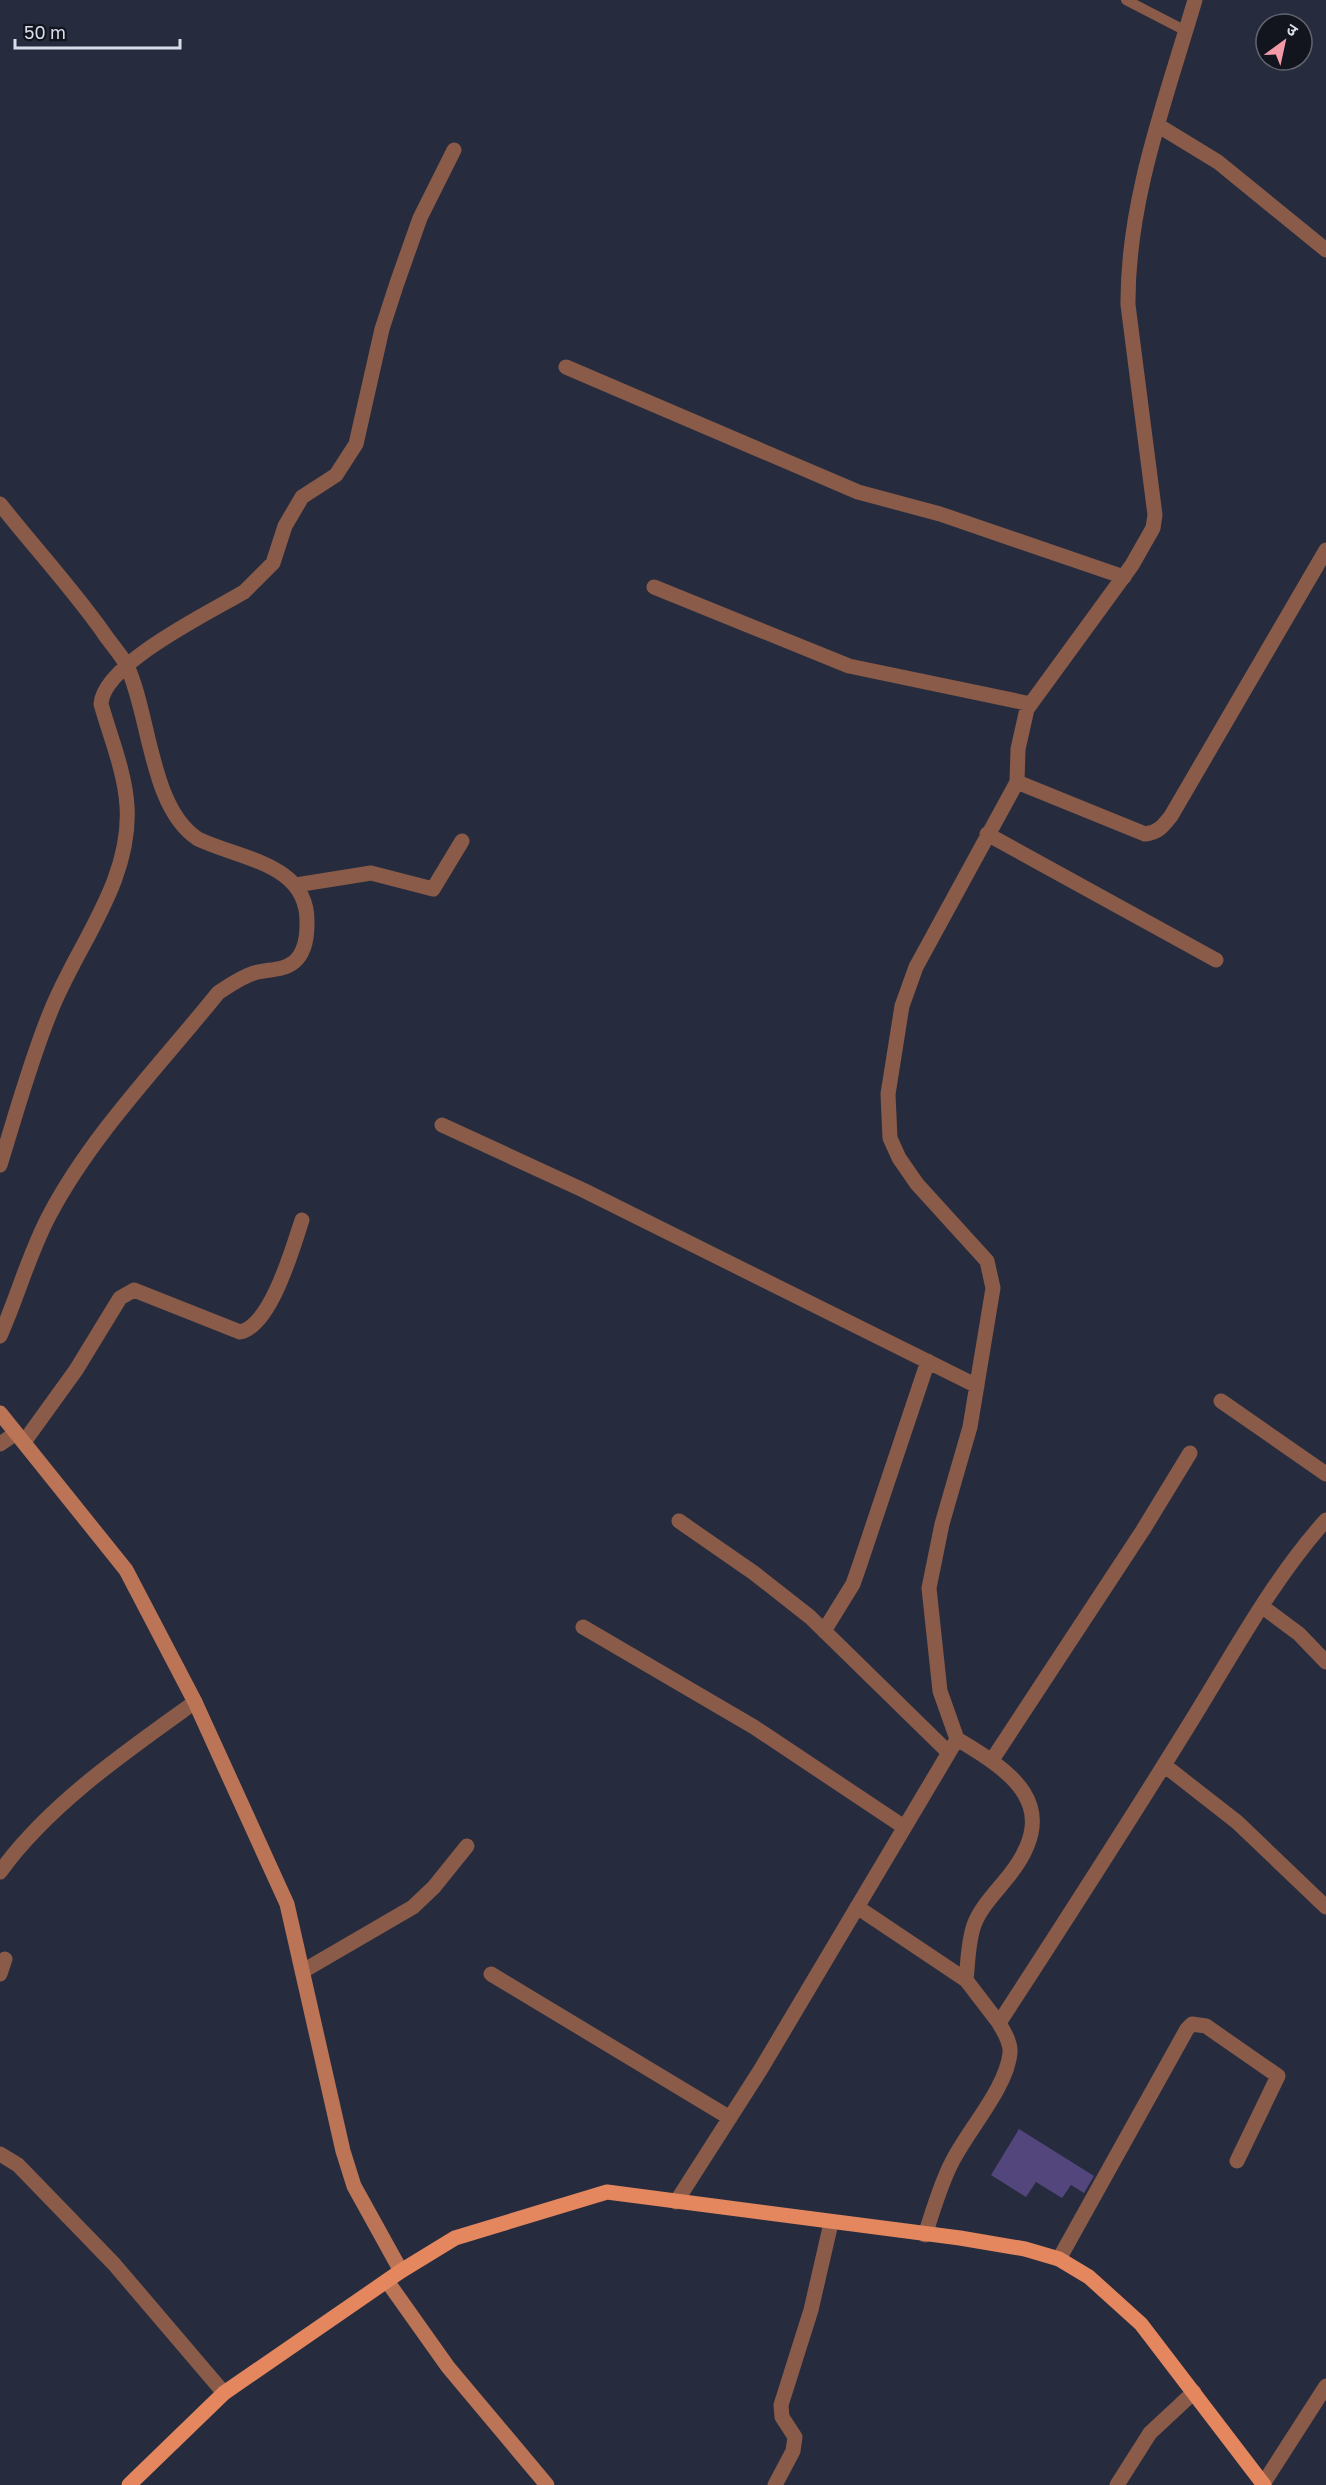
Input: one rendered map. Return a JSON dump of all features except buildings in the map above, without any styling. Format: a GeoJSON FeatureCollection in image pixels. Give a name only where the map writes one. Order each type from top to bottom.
{"type":"FeatureCollection","features":[{"type":"Feature","properties":{"kind":"main road"},"geometry":{"type":"LineString","coordinates":[[129,2485],[224,2393],[401,2271],[456,2238],[608,2192],[831,2223],[960,2238],[1025,2249],[1059,2259],[1089,2277],[1141,2324],[1264,2484]]}},
{"type":"Feature","properties":{"kind":"street"},"geometry":{"type":"LineString","coordinates":[[676,2202],[730,2118],[952,1746],[940,1691],[929,1588],[942,1524],[970,1427],[992,1297],[992,1273],[987,1261],[916,1184],[899,1158],[890,1138],[888,1094],[902,1006],[916,967],[1017,782],[1022,727],[1030,704],[1124,577],[1148,539],[1155,515],[1128,305],[1128,276],[1131,242],[1146,168],[1195,0]]}},
{"type":"Feature","properties":{"kind":"street"},"geometry":{"type":"LineString","coordinates":[[1159,126],[1218,162],[1326,250]]}},
{"type":"Feature","properties":{"kind":"street"},"geometry":{"type":"LineString","coordinates":[[0,1165],[50,1012],[99,915],[117,872],[124,844],[127,806],[101,704],[116,675],[171,635],[244,592],[260,579],[273,563],[285,526],[302,497],[336,476],[345,463],[356,444],[382,329],[401,272],[420,218],[454,150]]}},
{"type":"Feature","properties":{"kind":"street"},"geometry":{"type":"LineString","coordinates":[[566,367],[858,492],[940,514],[1124,577]]}},
{"type":"Feature","properties":{"kind":"street"},"geometry":{"type":"LineString","coordinates":[[0,504],[94,620],[177,819],[188,832],[198,839],[275,869],[302,892],[308,909],[307,935],[303,952],[284,968],[253,974],[218,993],[78,1167],[50,1213],[33,1249],[0,1336]]}},
{"type":"Feature","properties":{"kind":"street"},"geometry":{"type":"LineString","coordinates":[[1017,782],[1145,834],[1154,833],[1162,828],[1326,550]]}},
{"type":"Feature","properties":{"kind":"street"},"geometry":{"type":"LineString","coordinates":[[654,587],[849,666],[1030,704]]}},
{"type":"Feature","properties":{"kind":"street"},"geometry":{"type":"LineString","coordinates":[[987,834],[1216,960]]}},
{"type":"Feature","properties":{"kind":"street"},"geometry":{"type":"LineString","coordinates":[[296,885],[371,873],[433,889],[462,841]]}},
{"type":"Feature","properties":{"kind":"street"},"geometry":{"type":"LineString","coordinates":[[442,1125],[584,1190],[977,1386]]}},
{"type":"Feature","properties":{"kind":"street"},"geometry":{"type":"LineString","coordinates":[[0,1444],[20,1437],[76,1370],[120,1298],[128,1292],[134,1290],[240,1332],[253,1326],[273,1296],[291,1254],[302,1220]]}},
{"type":"Feature","properties":{"kind":"street"},"geometry":{"type":"LineString","coordinates":[[825,1631],[853,1584],[928,1362]]}},
{"type":"Feature","properties":{"kind":"street"},"geometry":{"type":"LineString","coordinates":[[1221,1401],[1326,1474]]}},
{"type":"Feature","properties":{"kind":"street"},"geometry":{"type":"LineString","coordinates":[[0,1413],[126,1570],[195,1701],[287,1904],[343,2151],[354,2186],[401,2271]]}},
{"type":"Feature","properties":{"kind":"street"},"geometry":{"type":"LineString","coordinates":[[992,1760],[1143,1530],[1190,1453]]}},
{"type":"Feature","properties":{"kind":"street"},"geometry":{"type":"LineString","coordinates":[[999,2023],[1263,1607],[1310,1538],[1326,1520]]}},
{"type":"Feature","properties":{"kind":"street"},"geometry":{"type":"LineString","coordinates":[[678,1521],[754,1573],[825,1631],[952,1746],[992,1760],[1018,1782],[1034,1813],[1033,1830],[1018,1863],[974,1924],[966,1980]]}},
{"type":"Feature","properties":{"kind":"street"},"geometry":{"type":"LineString","coordinates":[[1263,1607],[1299,1634],[1326,1662]]}},
{"type":"Feature","properties":{"kind":"street"},"geometry":{"type":"LineString","coordinates":[[583,1627],[754,1727],[904,1827]]}},
{"type":"Feature","properties":{"kind":"street"},"geometry":{"type":"LineString","coordinates":[[0,1872],[27,1840],[91,1780],[195,1701]]}},
{"type":"Feature","properties":{"kind":"street"},"geometry":{"type":"LineString","coordinates":[[1164,1765],[1237,1822],[1326,1907]]}},
{"type":"Feature","properties":{"kind":"street"},"geometry":{"type":"LineString","coordinates":[[303,1971],[413,1907],[434,1887],[466,1846]]}},
{"type":"Feature","properties":{"kind":"street"},"geometry":{"type":"LineString","coordinates":[[857,1907],[966,1980],[999,2023],[1007,2037],[1011,2051],[1007,2066],[990,2101],[951,2163],[927,2235]]}},
{"type":"Feature","properties":{"kind":"street"},"geometry":{"type":"LineString","coordinates":[[0,1974],[5,1959]]}},
{"type":"Feature","properties":{"kind":"street"},"geometry":{"type":"LineString","coordinates":[[491,1974],[730,2118]]}},
{"type":"Feature","properties":{"kind":"street"},"geometry":{"type":"LineString","coordinates":[[1059,2259],[1187,2029],[1192,2024],[1206,2026],[1278,2076],[1237,2161]]}},
{"type":"Feature","properties":{"kind":"street"},"geometry":{"type":"LineString","coordinates":[[0,2154],[18,2165],[114,2264],[224,2393]]}},
{"type":"Feature","properties":{"kind":"street"},"geometry":{"type":"LineString","coordinates":[[776,2485],[793,2451],[795,2437],[782,2417],[781,2405],[811,2310],[831,2223]]}},
{"type":"Feature","properties":{"kind":"street"},"geometry":{"type":"LineString","coordinates":[[387,2281],[448,2367],[547,2485]]}},
{"type":"Feature","properties":{"kind":"street"},"geometry":{"type":"LineString","coordinates":[[1264,2484],[1326,2386]]}},
{"type":"Feature","properties":{"kind":"street"},"geometry":{"type":"LineString","coordinates":[[1116,2485],[1150,2433],[1194,2392]]}},
{"type":"Feature","properties":{"kind":"lane"},"geometry":{"type":"LineString","coordinates":[[1126,0],[1186,31]]}}]}
